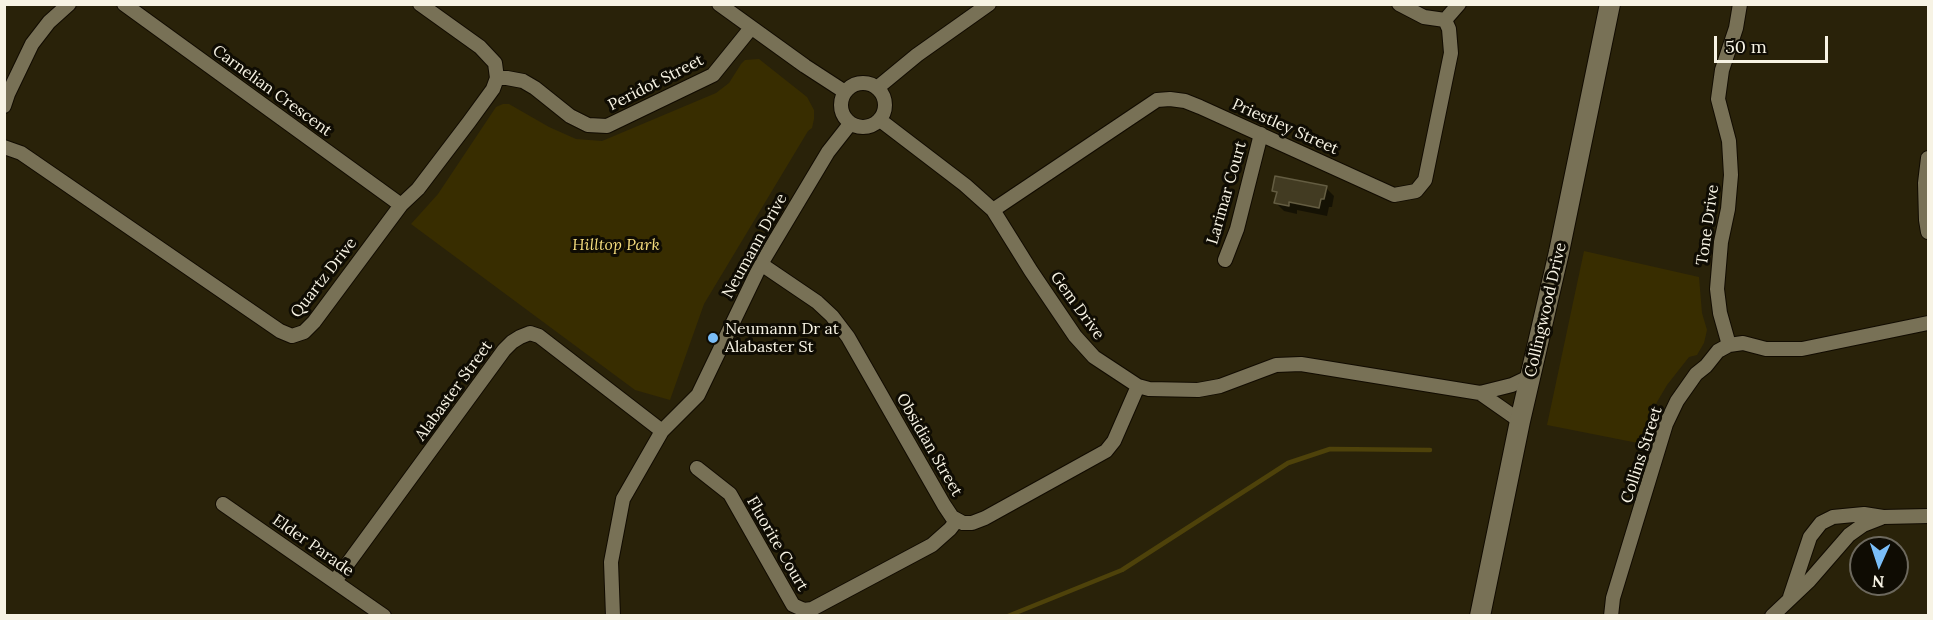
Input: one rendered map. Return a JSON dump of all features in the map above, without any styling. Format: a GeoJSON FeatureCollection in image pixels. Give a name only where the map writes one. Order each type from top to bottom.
{"type":"FeatureCollection","features":[{"type":"Feature","properties":{"kind":"main road","name":"Collingwood Drive"},"geometry":{"type":"LineString","coordinates":[[1480,615],[1610,4]]}},
{"type":"Feature","properties":{"kind":"street"},"geometry":{"type":"LineString","coordinates":[[4,106],[32,44],[49,22],[69,4]]}},
{"type":"Feature","properties":{"kind":"street","name":"Carnelian Crescent"},"geometry":{"type":"LineString","coordinates":[[124,4],[400,205]]}},
{"type":"Feature","properties":{"kind":"street"},"geometry":{"type":"LineString","coordinates":[[420,4],[480,47],[495,63],[497,78]]}},
{"type":"Feature","properties":{"kind":"street"},"geometry":{"type":"LineString","coordinates":[[719,4],[845,92]]}},
{"type":"Feature","properties":{"kind":"street"},"geometry":{"type":"LineString","coordinates":[[877,88],[916,55],[989,4]]}},
{"type":"Feature","properties":{"kind":"street"},"geometry":{"type":"LineString","coordinates":[[1399,4],[1424,17],[1445,20],[1459,4]]}},
{"type":"Feature","properties":{"kind":"street","name":"Tone Drive"},"geometry":{"type":"LineString","coordinates":[[1729,345],[1720,313],[1717,289],[1731,175],[1729,141],[1718,99],[1722,70],[1736,28],[1740,4]]}},
{"type":"Feature","properties":{"kind":"street","name":"Priestley Street"},"geometry":{"type":"LineString","coordinates":[[993,210],[1157,100],[1170,99],[1185,101],[1394,195],[1416,191],[1425,180],[1451,53],[1449,29],[1445,20]]}},
{"type":"Feature","properties":{"kind":"street","name":"Peridot Street"},"geometry":{"type":"LineString","coordinates":[[497,78],[523,81],[570,116],[588,125],[607,126],[712,75],[751,28]]}},
{"type":"Feature","properties":{"kind":"street","name":"Quartz Drive"},"geometry":{"type":"LineString","coordinates":[[4,147],[21,153],[280,331],[292,336],[304,332],[314,322],[400,205],[418,189],[469,122],[493,88],[497,78]]}},
{"type":"Feature","properties":{"kind":"street"},"geometry":{"type":"LineString","coordinates":[[864,83],[877,88],[886,105],[880,120],[864,128],[850,124],[841,112],[845,92],[857,84],[864,83]]}},
{"type":"Feature","properties":{"kind":"street","name":"Gem Drive"},"geometry":{"type":"LineString","coordinates":[[880,120],[965,185],[993,210],[1075,336],[1094,357],[1138,386],[1149,389],[1198,390],[1220,386],[1276,365],[1301,364],[1480,393],[1512,385],[1531,375]]}},
{"type":"Feature","properties":{"kind":"street","name":"Neumann Drive"},"geometry":{"type":"LineString","coordinates":[[613,615],[611,562],[623,500],[662,431],[698,395],[761,264],[828,152],[850,124]]}},
{"type":"Feature","properties":{"kind":"street","name":"Larimar Court"},"geometry":{"type":"LineString","coordinates":[[1225,260],[1238,229],[1261,134]]}},
{"type":"Feature","properties":{"kind":"street"},"geometry":{"type":"LineString","coordinates":[[1929,158],[1925,183],[1926,220],[1929,232]]}},
{"type":"Feature","properties":{"kind":"street","name":"Obsidian Street"},"geometry":{"type":"LineString","coordinates":[[761,264],[817,302],[832,316],[848,337],[944,505],[952,517],[957,520],[972,523],[985,518],[1106,451],[1114,441],[1138,386]]}},
{"type":"Feature","properties":{"kind":"street"},"geometry":{"type":"LineString","coordinates":[[1729,345],[1743,344],[1766,349],[1802,349],[1929,323]]}},
{"type":"Feature","properties":{"kind":"street","name":"Alabaster Street"},"geometry":{"type":"LineString","coordinates":[[335,581],[504,350],[519,337],[530,333],[539,336],[662,431]]}},
{"type":"Feature","properties":{"kind":"street","name":"Collins Street"},"geometry":{"type":"LineString","coordinates":[[1611,615],[1613,598],[1666,424],[1677,401],[1696,374],[1707,366],[1719,351],[1729,345]]}},
{"type":"Feature","properties":{"kind":"street","name":"Gem Drive"},"geometry":{"type":"LineString","coordinates":[[1480,393],[1520,421]]}},
{"type":"Feature","properties":{"kind":"street","name":"Fluorite Court"},"geometry":{"type":"LineString","coordinates":[[697,468],[730,494],[793,605],[804,610],[812,609],[932,545],[950,530],[957,520]]}},
{"type":"Feature","properties":{"kind":"street","name":"Elder Parade"},"geometry":{"type":"LineString","coordinates":[[223,504],[384,615]]}},
{"type":"Feature","properties":{"kind":"street"},"geometry":{"type":"LineString","coordinates":[[1790,597],[1810,537],[1821,523],[1833,517],[1864,514],[1884,517],[1929,516]]}},
{"type":"Feature","properties":{"kind":"street"},"geometry":{"type":"LineString","coordinates":[[1772,615],[1809,581],[1849,535],[1863,525],[1884,517]]}},
{"type":"Feature","properties":{"kind":"green space","name":"Hilltop Park"},"geometry":{"type":"Polygon","coordinates":[[[759,59],[807,97],[814,110],[812,128],[808,131],[704,304],[670,400],[635,390],[411,224],[438,194],[496,107],[509,104],[549,127],[576,139],[602,141],[716,93],[729,83],[745,60],[759,59]]]}},
{"type":"Feature","properties":{"kind":"green space"},"geometry":{"type":"Polygon","coordinates":[[[1584,251],[1699,277],[1702,313],[1707,330],[1704,343],[1697,355],[1689,357],[1667,385],[1649,421],[1643,444],[1547,425],[1584,251]]]}},
{"type":"Feature","properties":{"kind":"building"},"geometry":{"type":"Polygon","coordinates":[[[1275,176],[1327,186],[1319,208],[1289,202],[1289,206],[1274,203],[1277,192],[1272,191],[1275,176]]]}},
{"type":"Feature","properties":{"kind":"waterway"},"geometry":{"type":"LineString","coordinates":[[1008,616],[1122,570],[1288,463],[1330,449],[1430,450]]}},
{"type":"Feature","properties":{"kind":"place","name":"Neumann Dr at Alabaster St"},"geometry":{"type":"Point","coordinates":[713,338]}}]}
